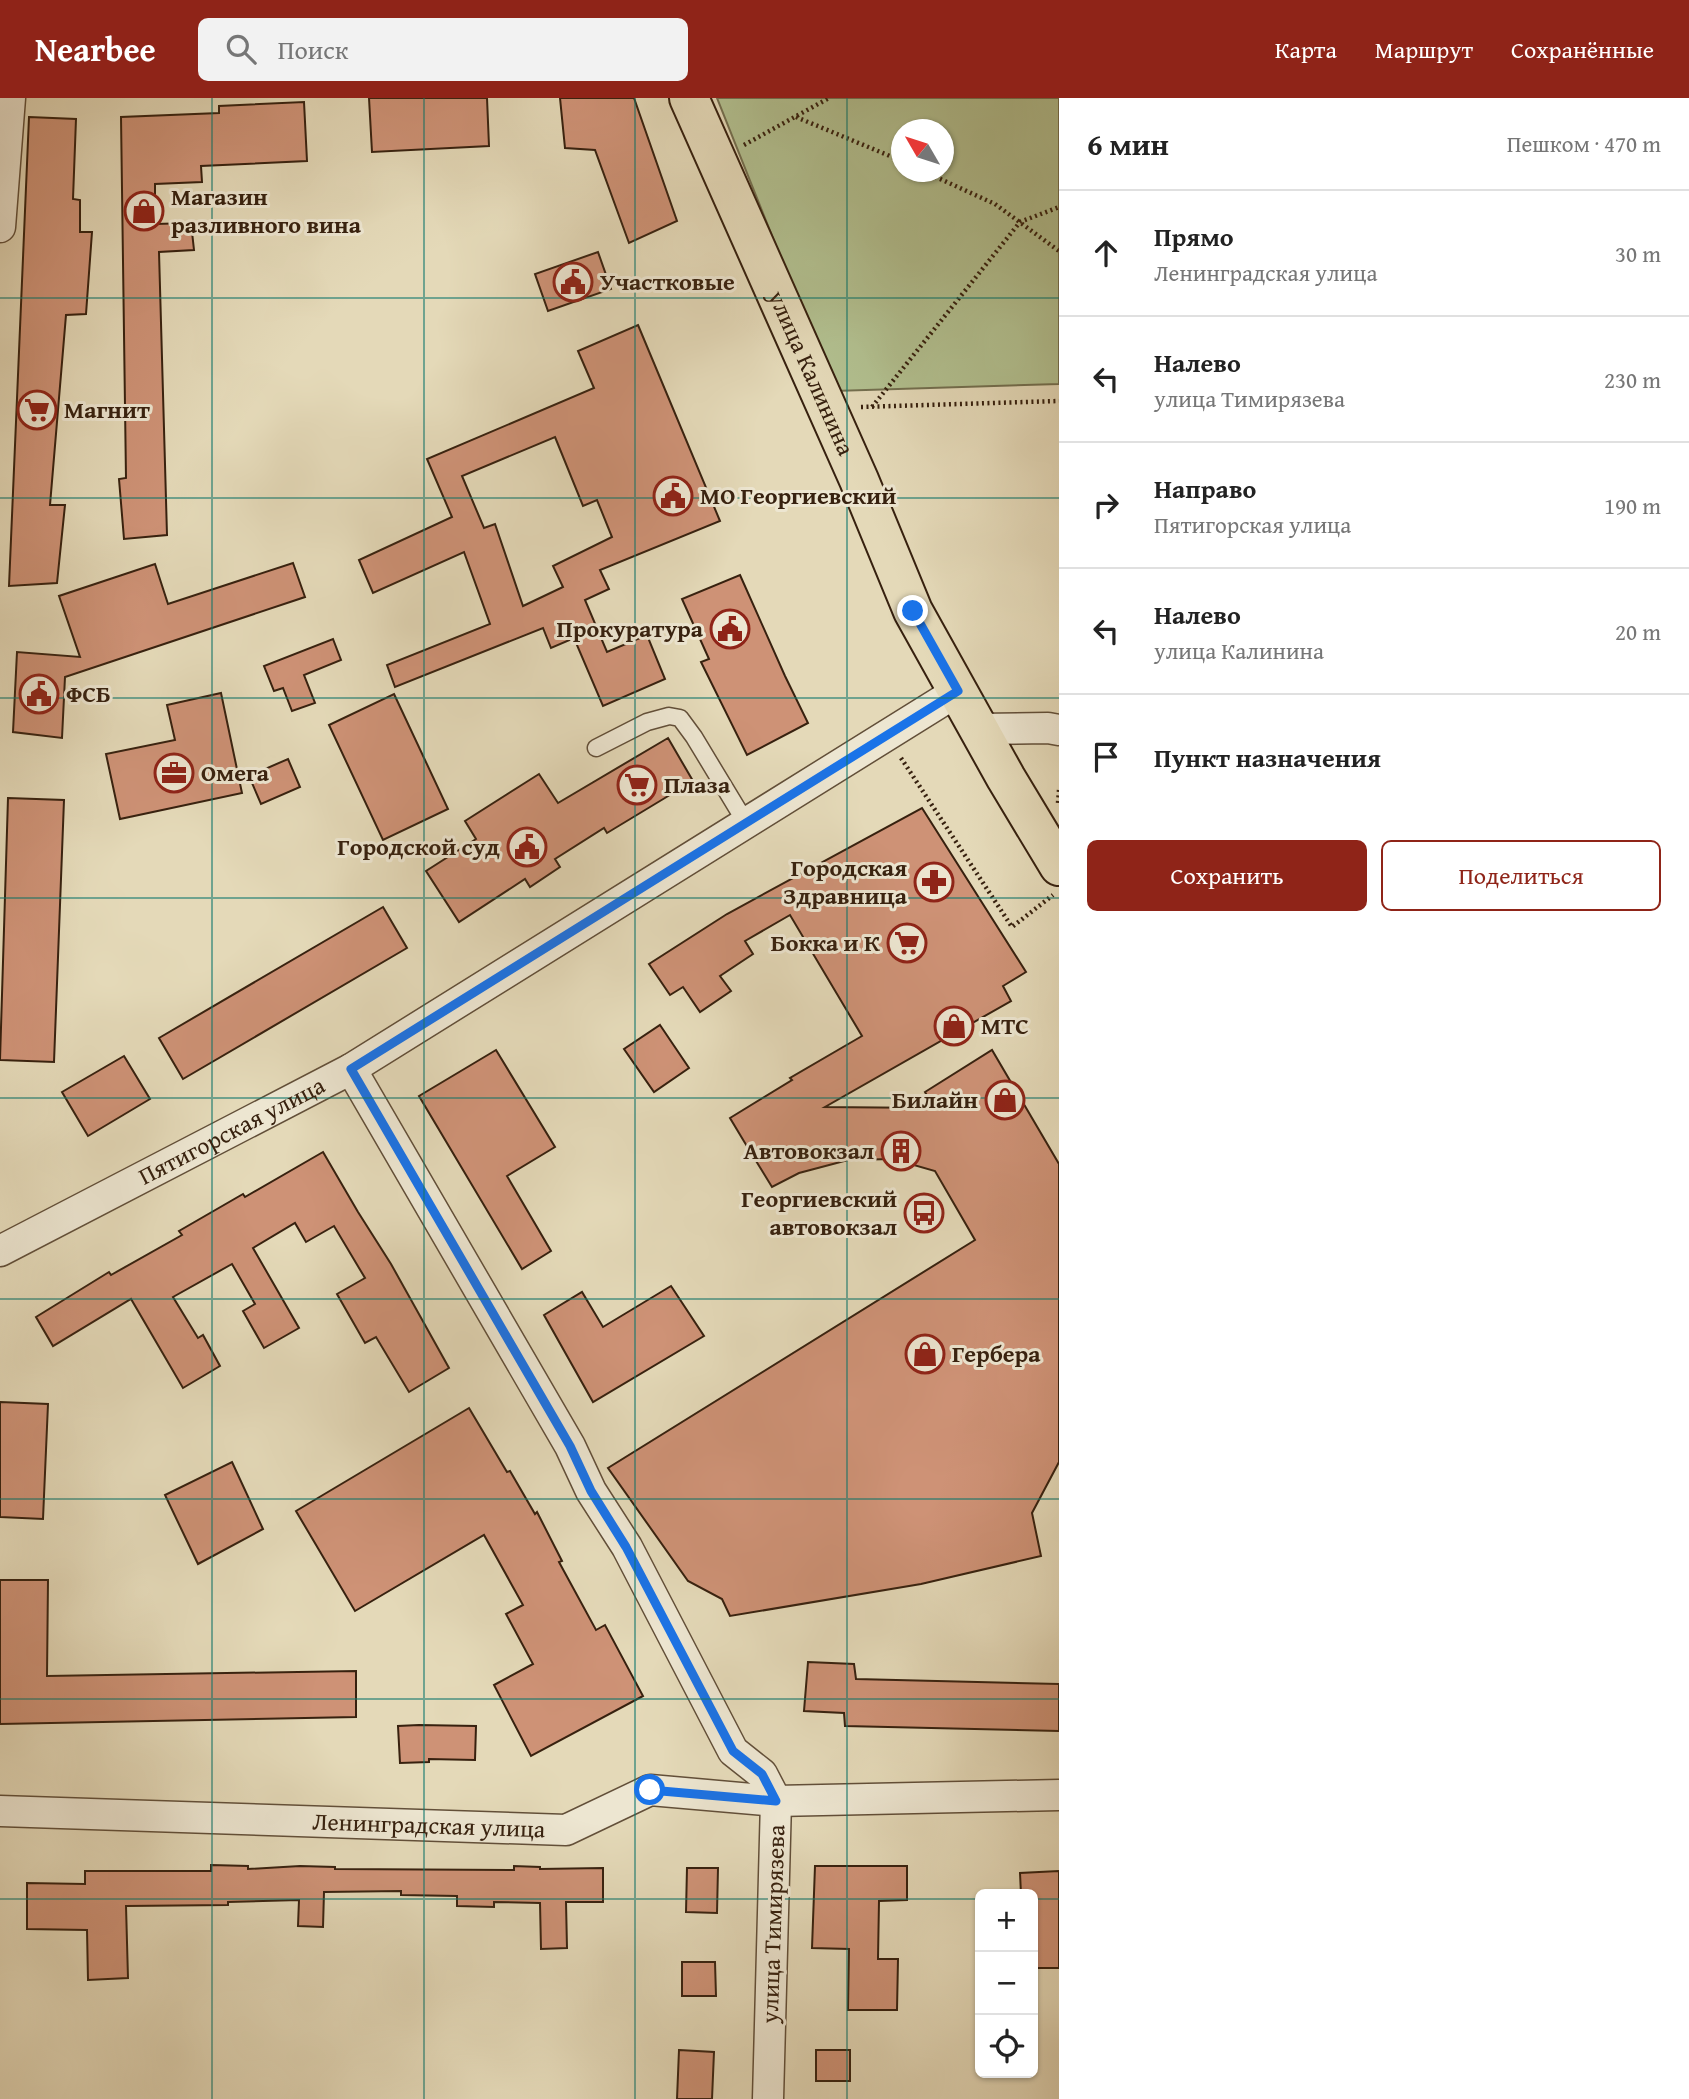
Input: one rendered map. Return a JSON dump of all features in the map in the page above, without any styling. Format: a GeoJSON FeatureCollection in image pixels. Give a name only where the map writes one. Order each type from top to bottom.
{"type":"FeatureCollection","features":[{"type":"Feature","properties":{"kind":"main road","name":"улица Калинина"},"geometry":{"type":"LineString","coordinates":[[689,98],[830,415],[913,611],[1059,866]]}},
{"type":"Feature","properties":{"kind":"street"},"geometry":{"type":"LineString","coordinates":[[0,227],[10,98]]}},
{"type":"Feature","properties":{"kind":"street","name":"Пятигорская улица"},"geometry":{"type":"LineString","coordinates":[[0,1251],[351,1069],[958,691]]}},
{"type":"Feature","properties":{"kind":"street"},"geometry":{"type":"LineString","coordinates":[[979,729],[1059,730]]}},
{"type":"Feature","properties":{"kind":"street","name":"улица Тимирязева"},"geometry":{"type":"LineString","coordinates":[[351,1069],[570,1446],[591,1491],[626,1547],[733,1751],[762,1774],[776,1801],[768,2099]]}},
{"type":"Feature","properties":{"kind":"street","name":"Ленинградская улица"},"geometry":{"type":"LineString","coordinates":[[0,1811],[566,1830],[650,1790],[776,1801],[1059,1795]]}},
{"type":"Feature","properties":{"kind":"lane"},"geometry":{"type":"LineString","coordinates":[[596,748],[647,722],[669,716],[680,718],[747,823]]}},
{"type":"Feature","properties":{"kind":"path"},"geometry":{"type":"LineString","coordinates":[[715,155],[743,146],[829,98]]}},
{"type":"Feature","properties":{"kind":"path"},"geometry":{"type":"LineString","coordinates":[[795,117],[891,157]]}},
{"type":"Feature","properties":{"kind":"path"},"geometry":{"type":"LineString","coordinates":[[947,182],[995,204],[1059,251]]}},
{"type":"Feature","properties":{"kind":"path"},"geometry":{"type":"LineString","coordinates":[[872,407],[1020,222],[1059,207]]}},
{"type":"Feature","properties":{"kind":"path"},"geometry":{"type":"LineString","coordinates":[[830,415],[846,408],[1059,401]]}},
{"type":"Feature","properties":{"kind":"path"},"geometry":{"type":"LineString","coordinates":[[887,736],[1012,927],[1059,890]]}},
{"type":"Feature","properties":{"kind":"green space"},"geometry":{"type":"Polygon","coordinates":[[[717,98],[1059,98],[1059,384],[834,391],[717,98]]]}},
{"type":"Feature","properties":{"kind":"building"},"geometry":{"type":"Polygon","coordinates":[[[369,98],[487,98],[489,146],[372,152],[369,98]]]}},
{"type":"Feature","properties":{"kind":"building"},"geometry":{"type":"Polygon","coordinates":[[[560,98],[634,98],[677,221],[629,243],[595,150],[565,148],[560,98]]]}},
{"type":"Feature","properties":{"kind":"building"},"geometry":{"type":"Polygon","coordinates":[[[304,102],[307,161],[201,166],[202,182],[155,184],[155,224],[191,223],[194,250],[159,252],[167,535],[124,539],[119,479],[126,478],[121,117],[219,113],[219,106],[304,102]]]}},
{"type":"Feature","properties":{"kind":"building","name":"Магнит"},"geometry":{"type":"Polygon","coordinates":[[[29,117],[76,119],[73,199],[80,200],[80,232],[92,232],[86,314],[66,315],[50,505],[65,505],[57,583],[9,586],[29,117]]]}},
{"type":"Feature","properties":{"kind":"building","name":"Участковые"},"geometry":{"type":"Polygon","coordinates":[[[598,252],[611,289],[548,311],[535,274],[598,252]]]}},
{"type":"Feature","properties":{"kind":"building"},"geometry":{"type":"Polygon","coordinates":[[[638,325],[720,521],[600,570],[609,589],[585,600],[607,652],[647,635],[665,679],[603,706],[574,638],[551,648],[543,628],[395,687],[387,665],[490,624],[464,552],[373,593],[359,560],[452,517],[427,459],[594,388],[578,351],[638,325]],[[555,437],[462,476],[484,528],[495,524],[523,606],[563,587],[553,566],[612,537],[597,500],[583,506],[555,437]]]}},
{"type":"Feature","properties":{"kind":"building"},"geometry":{"type":"Polygon","coordinates":[[[293,563],[305,597],[65,677],[62,738],[13,732],[17,652],[80,657],[59,596],[155,564],[168,604],[293,563]]]}},
{"type":"Feature","properties":{"kind":"building","name":"Прокуратура"},"geometry":{"type":"Polygon","coordinates":[[[740,575],[808,723],[747,755],[701,662],[709,659],[682,599],[740,575]]]}},
{"type":"Feature","properties":{"kind":"building"},"geometry":{"type":"Polygon","coordinates":[[[333,639],[341,660],[304,675],[315,703],[292,711],[283,688],[274,691],[264,666],[333,639]]]}},
{"type":"Feature","properties":{"kind":"building","name":"Омега"},"geometry":{"type":"Polygon","coordinates":[[[221,693],[242,793],[120,819],[106,754],[175,740],[167,705],[221,693]]]}},
{"type":"Feature","properties":{"kind":"building"},"geometry":{"type":"Polygon","coordinates":[[[394,694],[448,809],[383,840],[329,725],[394,694]]]}},
{"type":"Feature","properties":{"kind":"building"},"geometry":{"type":"Polygon","coordinates":[[[668,738],[693,781],[607,833],[604,828],[555,859],[560,867],[530,887],[525,879],[459,922],[426,871],[476,839],[465,821],[539,774],[558,803],[668,738]]]}},
{"type":"Feature","properties":{"kind":"building"},"geometry":{"type":"Polygon","coordinates":[[[288,759],[300,787],[261,804],[249,776],[288,759]]]}},
{"type":"Feature","properties":{"kind":"building"},"geometry":{"type":"Polygon","coordinates":[[[8,798],[64,800],[54,1062],[0,1060],[8,798]]]}},
{"type":"Feature","properties":{"kind":"building"},"geometry":{"type":"Polygon","coordinates":[[[922,808],[1026,972],[1003,986],[1011,1001],[825,1107],[934,1108],[925,1092],[992,1050],[1059,1164],[1059,1462],[1032,1513],[1041,1556],[921,1584],[730,1616],[722,1599],[688,1581],[608,1468],[975,1240],[935,1171],[893,1159],[848,1160],[799,1173],[772,1187],[730,1118],[792,1080],[790,1078],[862,1036],[790,915],[745,941],[753,954],[720,976],[731,991],[700,1012],[683,987],[670,995],[649,964],[727,914],[922,808]]]}},
{"type":"Feature","properties":{"kind":"building"},"geometry":{"type":"Polygon","coordinates":[[[383,907],[407,948],[183,1079],[159,1038],[383,907]]]}},
{"type":"Feature","properties":{"kind":"building"},"geometry":{"type":"Polygon","coordinates":[[[660,1025],[689,1068],[654,1092],[624,1049],[660,1025]]]}},
{"type":"Feature","properties":{"kind":"building"},"geometry":{"type":"Polygon","coordinates":[[[496,1050],[555,1147],[507,1176],[551,1251],[522,1269],[419,1096],[496,1050]]]}},
{"type":"Feature","properties":{"kind":"building"},"geometry":{"type":"Polygon","coordinates":[[[124,1056],[150,1099],[88,1136],[62,1092],[124,1056]]]}},
{"type":"Feature","properties":{"kind":"building"},"geometry":{"type":"Polygon","coordinates":[[[323,1152],[391,1264],[449,1368],[409,1392],[376,1337],[365,1343],[337,1294],[365,1278],[334,1226],[306,1242],[295,1223],[253,1248],[299,1328],[264,1348],[243,1311],[255,1304],[232,1264],[173,1297],[198,1338],[203,1335],[220,1366],[183,1388],[131,1299],[53,1346],[36,1317],[109,1272],[111,1275],[182,1235],[179,1231],[243,1194],[245,1197],[323,1152]]]}},
{"type":"Feature","properties":{"kind":"building"},"geometry":{"type":"Polygon","coordinates":[[[671,1286],[704,1336],[593,1402],[544,1315],[582,1292],[603,1327],[671,1286]]]}},
{"type":"Feature","properties":{"kind":"building"},"geometry":{"type":"Polygon","coordinates":[[[0,1402],[48,1404],[43,1519],[0,1517],[0,1402]]]}},
{"type":"Feature","properties":{"kind":"building"},"geometry":{"type":"Polygon","coordinates":[[[469,1408],[507,1472],[510,1471],[535,1514],[537,1512],[562,1561],[559,1562],[596,1630],[605,1625],[643,1696],[531,1756],[494,1685],[533,1664],[506,1614],[523,1605],[484,1535],[355,1611],[296,1511],[469,1408]]]}},
{"type":"Feature","properties":{"kind":"building"},"geometry":{"type":"Polygon","coordinates":[[[232,1462],[263,1529],[198,1564],[165,1495],[232,1462]]]}},
{"type":"Feature","properties":{"kind":"building"},"geometry":{"type":"Polygon","coordinates":[[[0,1580],[48,1580],[47,1676],[356,1671],[356,1717],[0,1724],[0,1580]]]}},
{"type":"Feature","properties":{"kind":"building"},"geometry":{"type":"Polygon","coordinates":[[[808,1662],[854,1664],[856,1679],[1059,1684],[1059,1731],[845,1726],[844,1713],[804,1711],[808,1662]]]}},
{"type":"Feature","properties":{"kind":"building"},"geometry":{"type":"Polygon","coordinates":[[[398,1726],[476,1726],[475,1760],[429,1759],[429,1762],[400,1763],[398,1726]]]}},
{"type":"Feature","properties":{"kind":"building"},"geometry":{"type":"Polygon","coordinates":[[[211,1865],[248,1866],[248,1869],[300,1866],[335,1869],[514,1870],[514,1866],[540,1869],[603,1868],[603,1902],[566,1902],[567,1948],[541,1949],[540,1903],[494,1902],[494,1907],[457,1906],[457,1896],[401,1895],[401,1891],[324,1892],[323,1927],[298,1926],[299,1900],[228,1902],[228,1905],[126,1906],[128,1978],[88,1980],[87,1930],[27,1929],[27,1883],[85,1884],[85,1871],[211,1871],[211,1865]]]}},
{"type":"Feature","properties":{"kind":"building"},"geometry":{"type":"Polygon","coordinates":[[[815,1866],[907,1866],[907,1900],[879,1901],[878,1959],[898,1959],[897,2010],[848,2010],[849,1949],[812,1948],[815,1866]]]}},
{"type":"Feature","properties":{"kind":"building"},"geometry":{"type":"Polygon","coordinates":[[[687,1868],[718,1868],[717,1913],[686,1912],[687,1868]]]}},
{"type":"Feature","properties":{"kind":"building"},"geometry":{"type":"Polygon","coordinates":[[[1059,1871],[1059,1968],[1038,1968],[1038,1889],[1021,1889],[1020,1873],[1059,1871]]]}},
{"type":"Feature","properties":{"kind":"building"},"geometry":{"type":"Polygon","coordinates":[[[682,1962],[715,1962],[716,1996],[682,1996],[682,1962]]]}},
{"type":"Feature","properties":{"kind":"building"},"geometry":{"type":"Polygon","coordinates":[[[679,2050],[714,2052],[712,2099],[677,2099],[679,2050]]]}},
{"type":"Feature","properties":{"kind":"building"},"geometry":{"type":"Polygon","coordinates":[[[816,2050],[850,2050],[850,2081],[816,2081],[816,2050]]]}},
{"type":"Feature","properties":{"kind":"place","name":"Магазин разливного вина"},"geometry":{"type":"Point","coordinates":[144,211]}},
{"type":"Feature","properties":{"kind":"place","name":"Участковые"},"geometry":{"type":"Point","coordinates":[573,282]}},
{"type":"Feature","properties":{"kind":"place","name":"Магнит"},"geometry":{"type":"Point","coordinates":[37,410]}},
{"type":"Feature","properties":{"kind":"place","name":"МО Георгиевский"},"geometry":{"type":"Point","coordinates":[673,496]}},
{"type":"Feature","properties":{"kind":"place","name":"Прокуратура"},"geometry":{"type":"Point","coordinates":[730,629]}},
{"type":"Feature","properties":{"kind":"place","name":"ФСБ"},"geometry":{"type":"Point","coordinates":[39,694]}},
{"type":"Feature","properties":{"kind":"place","name":"Омега"},"geometry":{"type":"Point","coordinates":[174,773]}},
{"type":"Feature","properties":{"kind":"place","name":"Плаза"},"geometry":{"type":"Point","coordinates":[637,785]}},
{"type":"Feature","properties":{"kind":"place","name":"Городской суд"},"geometry":{"type":"Point","coordinates":[527,847]}},
{"type":"Feature","properties":{"kind":"place","name":"Городская Здравница"},"geometry":{"type":"Point","coordinates":[934,882]}},
{"type":"Feature","properties":{"kind":"place","name":"Бокка и К"},"geometry":{"type":"Point","coordinates":[907,943]}},
{"type":"Feature","properties":{"kind":"place","name":"МТС"},"geometry":{"type":"Point","coordinates":[954,1026]}},
{"type":"Feature","properties":{"kind":"place","name":"Билайн"},"geometry":{"type":"Point","coordinates":[1005,1100]}},
{"type":"Feature","properties":{"kind":"place","name":"Автовокзал"},"geometry":{"type":"Point","coordinates":[901,1151]}},
{"type":"Feature","properties":{"kind":"place","name":"Георгиевский автовокзал"},"geometry":{"type":"Point","coordinates":[924,1213]}},
{"type":"Feature","properties":{"kind":"place","name":"Гербера"},"geometry":{"type":"Point","coordinates":[925,1354]}},
{"type":"Feature","properties":{"kind":"route"},"geometry":{"type":"LineString","coordinates":[[650,1790],[776,1801],[762,1774],[733,1751],[626,1547],[591,1491],[570,1446],[351,1069],[958,691],[913,611]]}}]}
